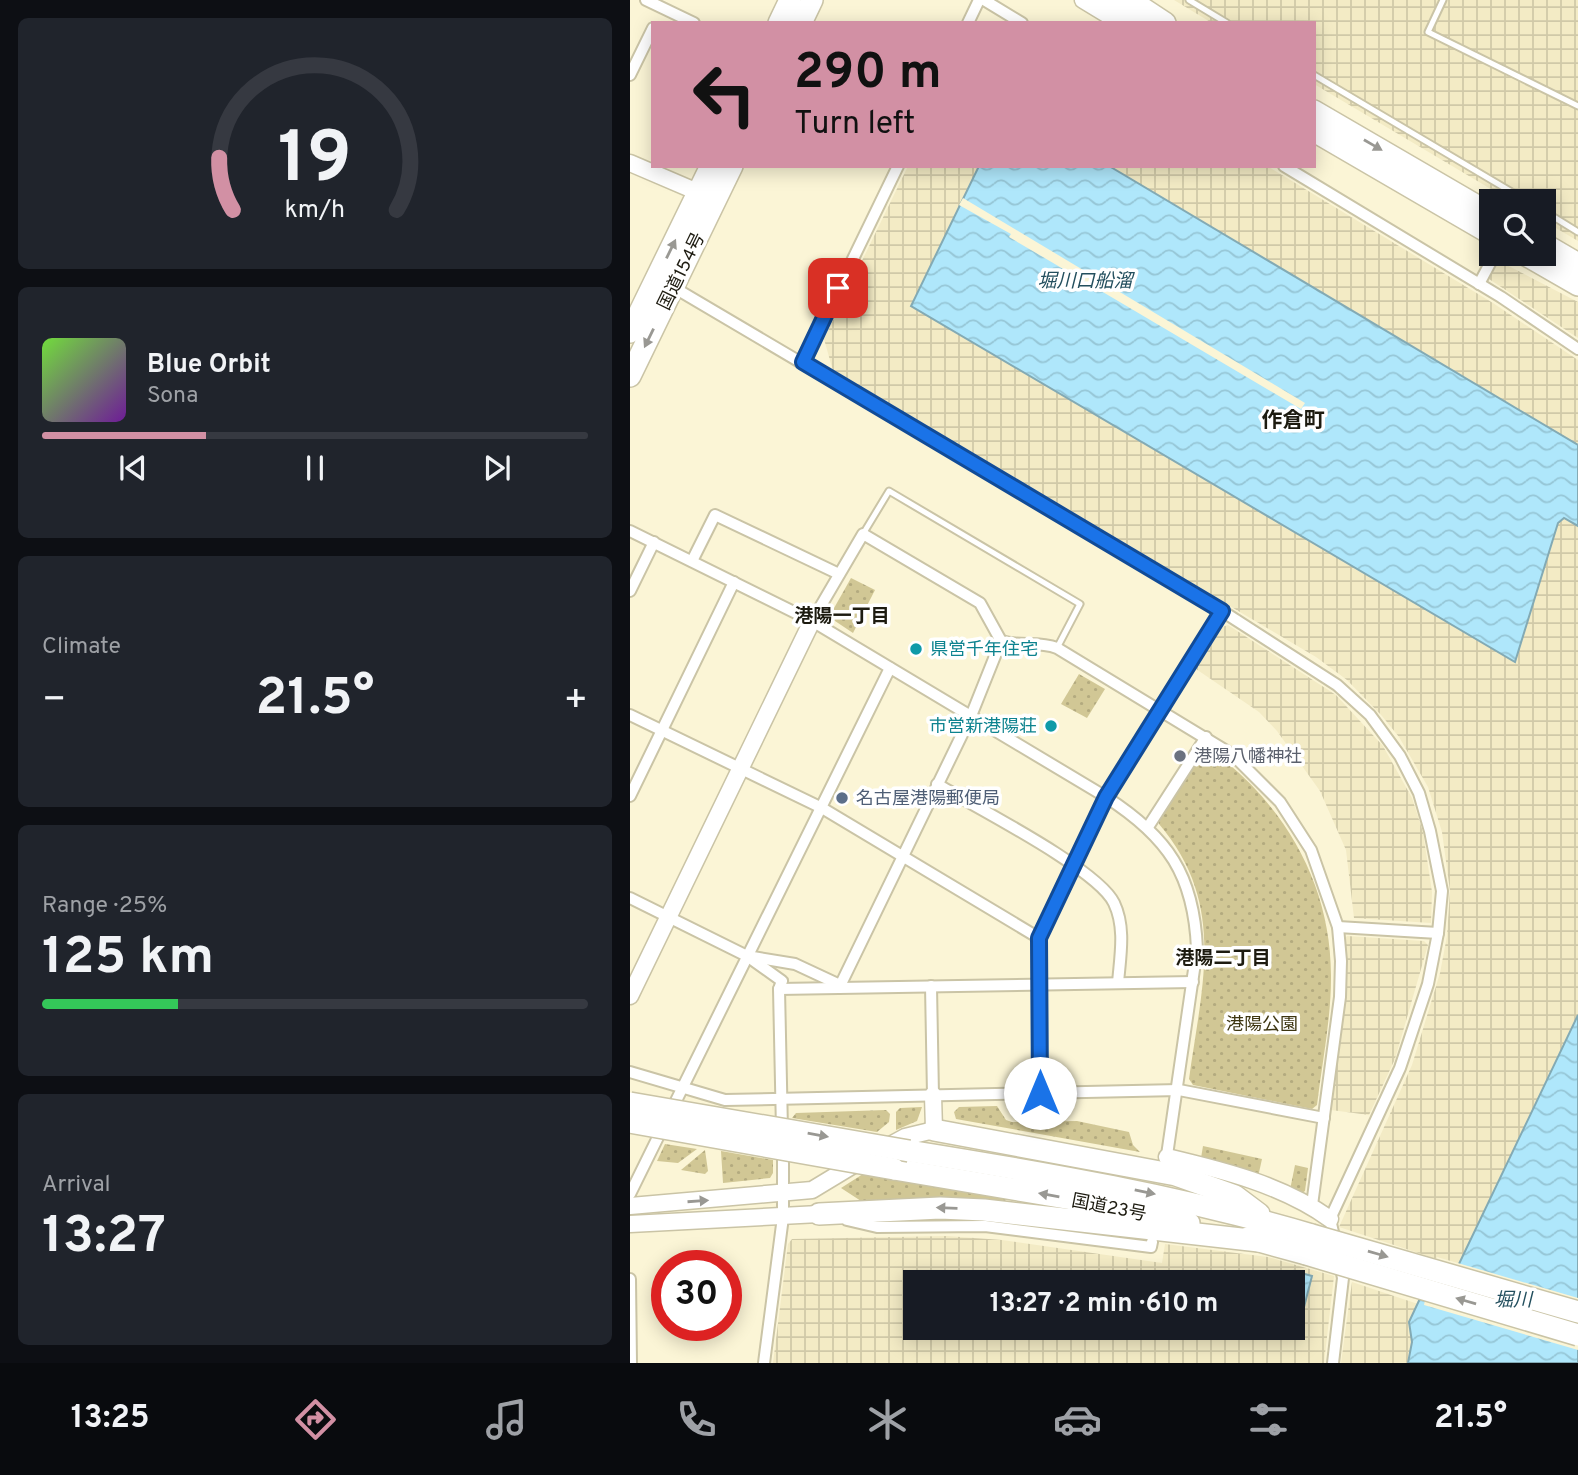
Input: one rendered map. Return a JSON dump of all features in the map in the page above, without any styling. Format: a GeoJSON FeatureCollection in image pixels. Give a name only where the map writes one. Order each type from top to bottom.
{"type":"FeatureCollection","features":[{"type":"Feature","properties":{"kind":"highway"},"geometry":{"type":"LineString","coordinates":[[780,21],[790,0]]}},
{"type":"Feature","properties":{"kind":"highway"},"geometry":{"type":"LineString","coordinates":[[802,21],[812,0]]}},
{"type":"Feature","properties":{"kind":"highway"},"geometry":{"type":"LineString","coordinates":[[1101,0],[1134,21]]}},
{"type":"Feature","properties":{"kind":"highway"},"geometry":{"type":"LineString","coordinates":[[1130,0],[1162,21]]}},
{"type":"Feature","properties":{"kind":"highway"},"geometry":{"type":"LineString","coordinates":[[1316,112],[1479,207]]}},
{"type":"Feature","properties":{"kind":"highway"},"geometry":{"type":"LineString","coordinates":[[1316,132],[1479,227]]}},
{"type":"Feature","properties":{"kind":"highway","name":"国道154号"},"geometry":{"type":"LineString","coordinates":[[630,376],[673,287],[707,196],[711,168]]}},
{"type":"Feature","properties":{"kind":"highway","name":"国道154号"},"geometry":{"type":"LineString","coordinates":[[630,332],[707,196],[730,168]]}},
{"type":"Feature","properties":{"kind":"highway"},"geometry":{"type":"LineString","coordinates":[[1556,251],[1578,264]]}},
{"type":"Feature","properties":{"kind":"highway"},"geometry":{"type":"LineString","coordinates":[[1544,266],[1578,286]]}},
{"type":"Feature","properties":{"kind":"highway"},"geometry":{"type":"LineString","coordinates":[[630,1089],[726,1119]]}},
{"type":"Feature","properties":{"kind":"highway","name":"国道23号"},"geometry":{"type":"LineString","coordinates":[[630,1103],[1091,1180],[1272,1223],[1309,1245],[1578,1335]]}},
{"type":"Feature","properties":{"kind":"highway","name":"国道23号"},"geometry":{"type":"LineString","coordinates":[[630,1122],[1114,1206],[1259,1241],[1309,1245],[1578,1312]]}},
{"type":"Feature","properties":{"kind":"highway"},"geometry":{"type":"LineString","coordinates":[[933,1130],[1176,1175],[1235,1196],[1272,1223]]}},
{"type":"Feature","properties":{"kind":"highway"},"geometry":{"type":"LineString","coordinates":[[819,1214],[940,1208],[973,1210],[1259,1241]]}},
{"type":"Feature","properties":{"kind":"street"},"geometry":{"type":"LineString","coordinates":[[969,21],[981,0],[1019,21]]}},
{"type":"Feature","properties":{"kind":"street"},"geometry":{"type":"LineString","coordinates":[[1083,0],[1117,21]]}},
{"type":"Feature","properties":{"kind":"street"},"geometry":{"type":"LineString","coordinates":[[654,21],[656,3],[690,21]]}},
{"type":"Feature","properties":{"kind":"street"},"geometry":{"type":"LineString","coordinates":[[630,75],[651,31]]}},
{"type":"Feature","properties":{"kind":"street"},"geometry":{"type":"LineString","coordinates":[[1316,141],[1479,234]]}},
{"type":"Feature","properties":{"kind":"street"},"geometry":{"type":"LineString","coordinates":[[630,163],[707,196]]}},
{"type":"Feature","properties":{"kind":"street"},"geometry":{"type":"LineString","coordinates":[[803,362],[897,168]]}},
{"type":"Feature","properties":{"kind":"street"},"geometry":{"type":"LineString","coordinates":[[1287,168],[1479,284],[1578,349]]}},
{"type":"Feature","properties":{"kind":"street"},"geometry":{"type":"LineString","coordinates":[[1479,284],[1489,266]]}},
{"type":"Feature","properties":{"kind":"street"},"geometry":{"type":"LineString","coordinates":[[1539,266],[1578,286]]}},
{"type":"Feature","properties":{"kind":"street"},"geometry":{"type":"LineString","coordinates":[[673,287],[1222,611],[1337,685],[1370,715],[1400,756],[1419,793],[1430,831],[1442,891],[1438,933],[1428,984],[1400,1068],[1330,1219],[1343,1278],[1333,1363]]}},
{"type":"Feature","properties":{"kind":"street"},"geometry":{"type":"LineString","coordinates":[[692,561],[715,514],[839,574]]}},
{"type":"Feature","properties":{"kind":"street"},"geometry":{"type":"LineString","coordinates":[[630,531],[812,621],[1106,797],[1148,827],[1176,862],[1188,885],[1196,913],[1197,949],[1193,982],[1179,1090],[1166,1160],[1225,1171],[1312,1205],[1330,1219]]}},
{"type":"Feature","properties":{"kind":"street"},"geometry":{"type":"LineString","coordinates":[[630,996],[812,621],[863,534],[980,603],[1001,640],[1012,644],[1043,643],[1057,648],[1206,737],[1249,769],[1280,802],[1311,850],[1338,927],[1340,998],[1312,1205]]}},
{"type":"Feature","properties":{"kind":"street"},"geometry":{"type":"LineString","coordinates":[[630,592],[654,542]]}},
{"type":"Feature","properties":{"kind":"street"},"geometry":{"type":"LineString","coordinates":[[630,796],[734,582]]}},
{"type":"Feature","properties":{"kind":"street"},"geometry":{"type":"LineString","coordinates":[[1040,1093],[1039,938],[1106,797],[1222,611]]}},
{"type":"Feature","properties":{"kind":"street"},"geometry":{"type":"LineString","coordinates":[[839,986],[971,716],[1001,640]]}},
{"type":"Feature","properties":{"kind":"street"},"geometry":{"type":"LineString","coordinates":[[630,1195],[890,667]]}},
{"type":"Feature","properties":{"kind":"street"},"geometry":{"type":"LineString","coordinates":[[630,715],[822,808],[1039,938]]}},
{"type":"Feature","properties":{"kind":"street"},"geometry":{"type":"LineString","coordinates":[[1148,827],[1206,737]]}},
{"type":"Feature","properties":{"kind":"street"},"geometry":{"type":"LineString","coordinates":[[937,784],[1095,879],[1114,903],[1122,936],[1118,983]]}},
{"type":"Feature","properties":{"kind":"street"},"geometry":{"type":"LineString","coordinates":[[630,898],[747,957],[781,985],[1193,982]]}},
{"type":"Feature","properties":{"kind":"street"},"geometry":{"type":"LineString","coordinates":[[1338,927],[1438,933]]}},
{"type":"Feature","properties":{"kind":"street"},"geometry":{"type":"LineString","coordinates":[[747,957],[792,964],[839,986]]}},
{"type":"Feature","properties":{"kind":"street"},"geometry":{"type":"LineString","coordinates":[[764,1363],[783,1217],[781,985],[792,964]]}},
{"type":"Feature","properties":{"kind":"street"},"geometry":{"type":"LineString","coordinates":[[630,1206],[812,1190],[905,1137],[933,1130],[931,986]]}},
{"type":"Feature","properties":{"kind":"street"},"geometry":{"type":"LineString","coordinates":[[630,1072],[725,1100],[1179,1090],[1324,1118]]}},
{"type":"Feature","properties":{"kind":"street"},"geometry":{"type":"LineString","coordinates":[[630,1224],[819,1214],[877,1227],[985,1226],[1152,1247],[1152,1242]]}},
{"type":"Feature","properties":{"kind":"street"},"geometry":{"type":"LineString","coordinates":[[630,1279],[631,1363]]}},
{"type":"Feature","properties":{"kind":"lane"},"geometry":{"type":"LineString","coordinates":[[1189,0],[1224,21]]}},
{"type":"Feature","properties":{"kind":"lane"},"geometry":{"type":"LineString","coordinates":[[1443,0],[1427,32],[1578,106]]}},
{"type":"Feature","properties":{"kind":"lane"},"geometry":{"type":"LineString","coordinates":[[1316,76],[1507,189]]}},
{"type":"Feature","properties":{"kind":"lane"},"geometry":{"type":"LineString","coordinates":[[1556,218],[1578,232]]}},
{"type":"Feature","properties":{"kind":"lane"},"geometry":{"type":"LineString","coordinates":[[863,534],[889,491],[1080,604],[1057,648]]}},
{"type":"Feature","properties":{"kind":"shaded area"},"geometry":{"type":"Polygon","coordinates":[[[1174,0],[1578,0],[1578,241],[1556,228],[1556,189],[1491,189],[1316,85],[1316,21],[1209,21],[1174,0]]]}},
{"type":"Feature","properties":{"kind":"shaded area"},"geometry":{"type":"Polygon","coordinates":[[[907,168],[978,168],[912,306],[1515,661],[1558,522],[1564,518],[1578,526],[1578,1015],[1458,1266],[1339,1227],[1412,1065],[1440,973],[1447,936],[1450,891],[1442,832],[1428,787],[1399,737],[1347,680],[1316,657],[833,371],[824,339],[907,168]]]}},
{"type":"Feature","properties":{"kind":"shaded area"},"geometry":{"type":"Polygon","coordinates":[[[1112,168],[1270,168],[1493,303],[1578,360],[1578,445],[1112,168]]]}},
{"type":"Feature","properties":{"kind":"shaded area"},"geometry":{"type":"Polygon","coordinates":[[[1496,266],[1509,266],[1578,302],[1578,338],[1489,279],[1496,266]]]}},
{"type":"Feature","properties":{"kind":"shaded area"},"geometry":{"type":"Polygon","coordinates":[[[1228,625],[1336,695],[1383,746],[1412,798],[1423,832],[1432,892],[1431,923],[1354,918],[1346,850],[1320,791],[1277,731],[1259,712],[1196,669],[1222,627],[1228,625]]]}},
{"type":"Feature","properties":{"kind":"shaded area"},"geometry":{"type":"Polygon","coordinates":[[[1347,936],[1424,941],[1428,945],[1395,1059],[1369,1115],[1331,1110],[1346,990],[1343,941],[1347,936]]]}},
{"type":"Feature","properties":{"kind":"shaded area"},"geometry":{"type":"Polygon","coordinates":[[[947,1236],[1002,1240],[1162,1263],[1165,1244],[1268,1257],[1334,1276],[1324,1363],[773,1363],[788,1244],[792,1239],[947,1236]]]}},
{"type":"Feature","properties":{"kind":"shaded area"},"geometry":{"type":"Polygon","coordinates":[[[1352,1282],[1418,1304],[1409,1322],[1412,1342],[1408,1363],[1341,1363],[1352,1282]]]}},
{"type":"Feature","properties":{"kind":"green space"},"geometry":{"type":"Polygon","coordinates":[[[851,578],[875,590],[853,633],[829,617],[851,578]]]}},
{"type":"Feature","properties":{"kind":"green space"},"geometry":{"type":"Polygon","coordinates":[[[1079,674],[1105,689],[1087,718],[1061,704],[1079,674]]]}},
{"type":"Feature","properties":{"kind":"green space","name":"港陽公園"},"geometry":{"type":"Polygon","coordinates":[[[1208,748],[1235,769],[1280,819],[1298,848],[1323,910],[1329,943],[1331,994],[1317,1105],[1312,1109],[1193,1085],[1189,1079],[1203,978],[1202,915],[1194,884],[1180,854],[1159,824],[1158,817],[1203,750],[1208,748]]]}},
{"type":"Feature","properties":{"kind":"green space"},"geometry":{"type":"Polygon","coordinates":[[[997,1106],[1006,1120],[1012,1122],[1077,1121],[1129,1132],[1133,1145],[1140,1152],[956,1119],[954,1112],[959,1107],[997,1106]]]}},
{"type":"Feature","properties":{"kind":"green space"},"geometry":{"type":"Polygon","coordinates":[[[922,1107],[917,1121],[896,1130],[896,1112],[900,1108],[922,1107]]]}},
{"type":"Feature","properties":{"kind":"green space"},"geometry":{"type":"Polygon","coordinates":[[[886,1110],[890,1114],[889,1122],[877,1132],[792,1118],[796,1113],[886,1110]]]}},
{"type":"Feature","properties":{"kind":"green space"},"geometry":{"type":"Polygon","coordinates":[[[665,1144],[697,1149],[678,1163],[657,1161],[665,1144]]]}},
{"type":"Feature","properties":{"kind":"green space"},"geometry":{"type":"Polygon","coordinates":[[[1203,1146],[1262,1159],[1258,1177],[1201,1158],[1203,1146]]]}},
{"type":"Feature","properties":{"kind":"green space"},"geometry":{"type":"Polygon","coordinates":[[[705,1150],[708,1171],[705,1174],[681,1170],[705,1150]]]}},
{"type":"Feature","properties":{"kind":"green space"},"geometry":{"type":"Polygon","coordinates":[[[721,1151],[773,1160],[773,1173],[770,1178],[723,1183],[721,1151]]]}},
{"type":"Feature","properties":{"kind":"green space"},"geometry":{"type":"Polygon","coordinates":[[[1295,1165],[1308,1168],[1305,1191],[1299,1195],[1290,1190],[1295,1165]]]}},
{"type":"Feature","properties":{"kind":"green space"},"geometry":{"type":"Polygon","coordinates":[[[863,1174],[1006,1198],[1005,1202],[951,1198],[861,1201],[841,1188],[863,1174]]]}},
{"type":"Feature","properties":{"kind":"water","name":"堀川口船溜"},"geometry":{"type":"Polygon","coordinates":[[[978,168],[1112,168],[1578,445],[1578,526],[1564,518],[1558,523],[1515,662],[911,306],[978,168]]]}},
{"type":"Feature","properties":{"kind":"water","name":"堀川"},"geometry":{"type":"Polygon","coordinates":[[[1578,1015],[1578,1363],[1408,1363],[1412,1342],[1409,1322],[1438,1260],[1458,1266],[1578,1015]]]}},
{"type":"Feature","properties":{"kind":"water"},"geometry":{"type":"Polygon","coordinates":[[[1305,1274],[1312,1276],[1305,1303],[1305,1274]]]}},
{"type":"Feature","properties":{"kind":"pier"},"geometry":{"type":"Polygon","coordinates":[[[963,198],[1305,403],[1301,409],[1069,272],[1070,270],[1065,270],[1009,237],[1011,234],[959,205],[963,198]]]}},
{"type":"Feature","properties":{"kind":"pier"},"geometry":{"type":"Polygon","coordinates":[[[1437,1257],[1578,1298],[1578,1350],[1424,1305],[1425,1300],[1417,1298],[1437,1257]]]}},
{"type":"Feature","properties":{"kind":"place","name":"県営千年住宅"},"geometry":{"type":"Point","coordinates":[916,649]}},
{"type":"Feature","properties":{"kind":"place","name":"市営新港陽荘"},"geometry":{"type":"Point","coordinates":[1051,726]}},
{"type":"Feature","properties":{"kind":"place","name":"港陽八幡神社"},"geometry":{"type":"Point","coordinates":[1180,756]}},
{"type":"Feature","properties":{"kind":"place","name":"名古屋港陽郵便局"},"geometry":{"type":"Point","coordinates":[842,798]}},
{"type":"Feature","properties":{"kind":"district","name":"作倉町"},"geometry":{"type":"Point","coordinates":[1293,420]}},
{"type":"Feature","properties":{"kind":"district","name":"港陽一丁目"},"geometry":{"type":"Point","coordinates":[842,615]}},
{"type":"Feature","properties":{"kind":"district","name":"港陽二丁目"},"geometry":{"type":"Point","coordinates":[1223,957]}},
{"type":"Feature","properties":{"kind":"route"},"geometry":{"type":"LineString","coordinates":[[838,288],[803,362],[1222,611],[1106,797],[1039,938],[1040,1093]]}}]}
